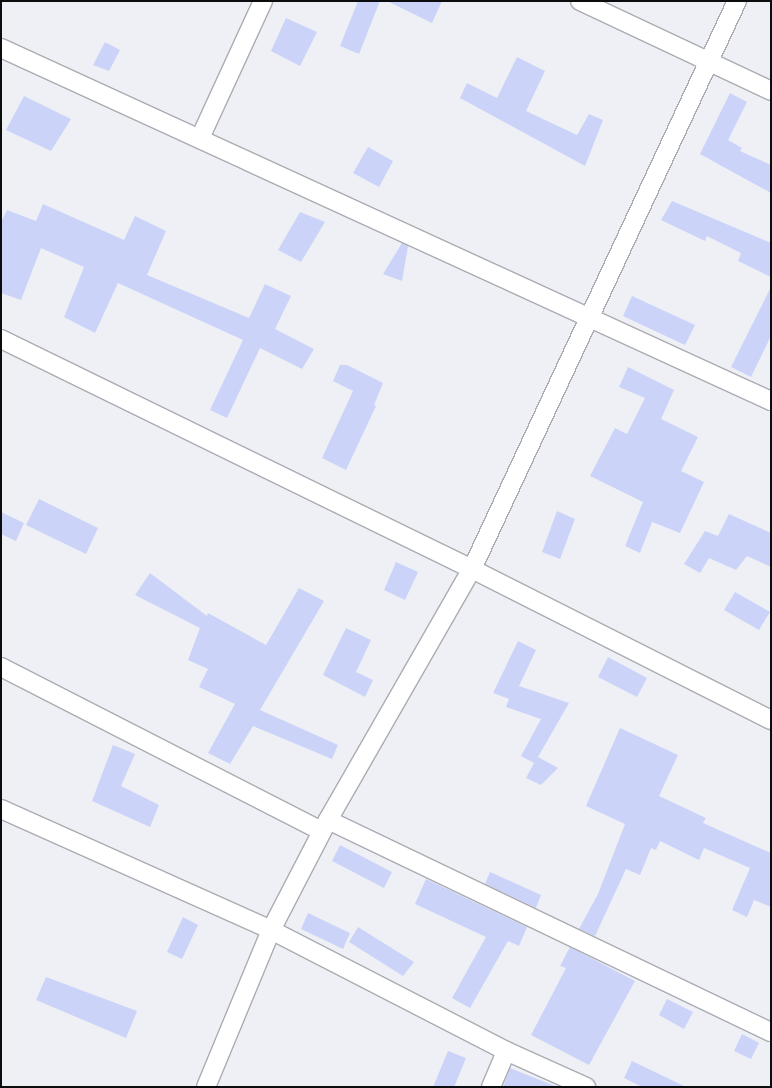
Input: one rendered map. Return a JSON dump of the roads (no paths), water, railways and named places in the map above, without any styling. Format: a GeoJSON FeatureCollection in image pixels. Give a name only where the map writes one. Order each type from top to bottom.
{"type":"FeatureCollection","features":[{"type":"Feature","properties":{"kind":"street"},"geometry":{"type":"LineString","coordinates":[[200,138],[263,1]]}},
{"type":"Feature","properties":{"kind":"street"},"geometry":{"type":"LineString","coordinates":[[580,1],[771,91]]}},
{"type":"Feature","properties":{"kind":"street"},"geometry":{"type":"LineString","coordinates":[[206,1087],[271,930],[325,826],[472,569],[737,1]]}},
{"type":"Feature","properties":{"kind":"street"},"geometry":{"type":"LineString","coordinates":[[1,48],[771,401]]}},
{"type":"Feature","properties":{"kind":"street"},"geometry":{"type":"LineString","coordinates":[[1,339],[472,569],[771,720]]}},
{"type":"Feature","properties":{"kind":"street"},"geometry":{"type":"LineString","coordinates":[[1,667],[325,826],[771,1032]]}},
{"type":"Feature","properties":{"kind":"street"},"geometry":{"type":"LineString","coordinates":[[1,809],[271,930],[506,1051],[586,1087]]}},
{"type":"Feature","properties":{"kind":"street"},"geometry":{"type":"LineString","coordinates":[[491,1087],[506,1051]]}}]}
